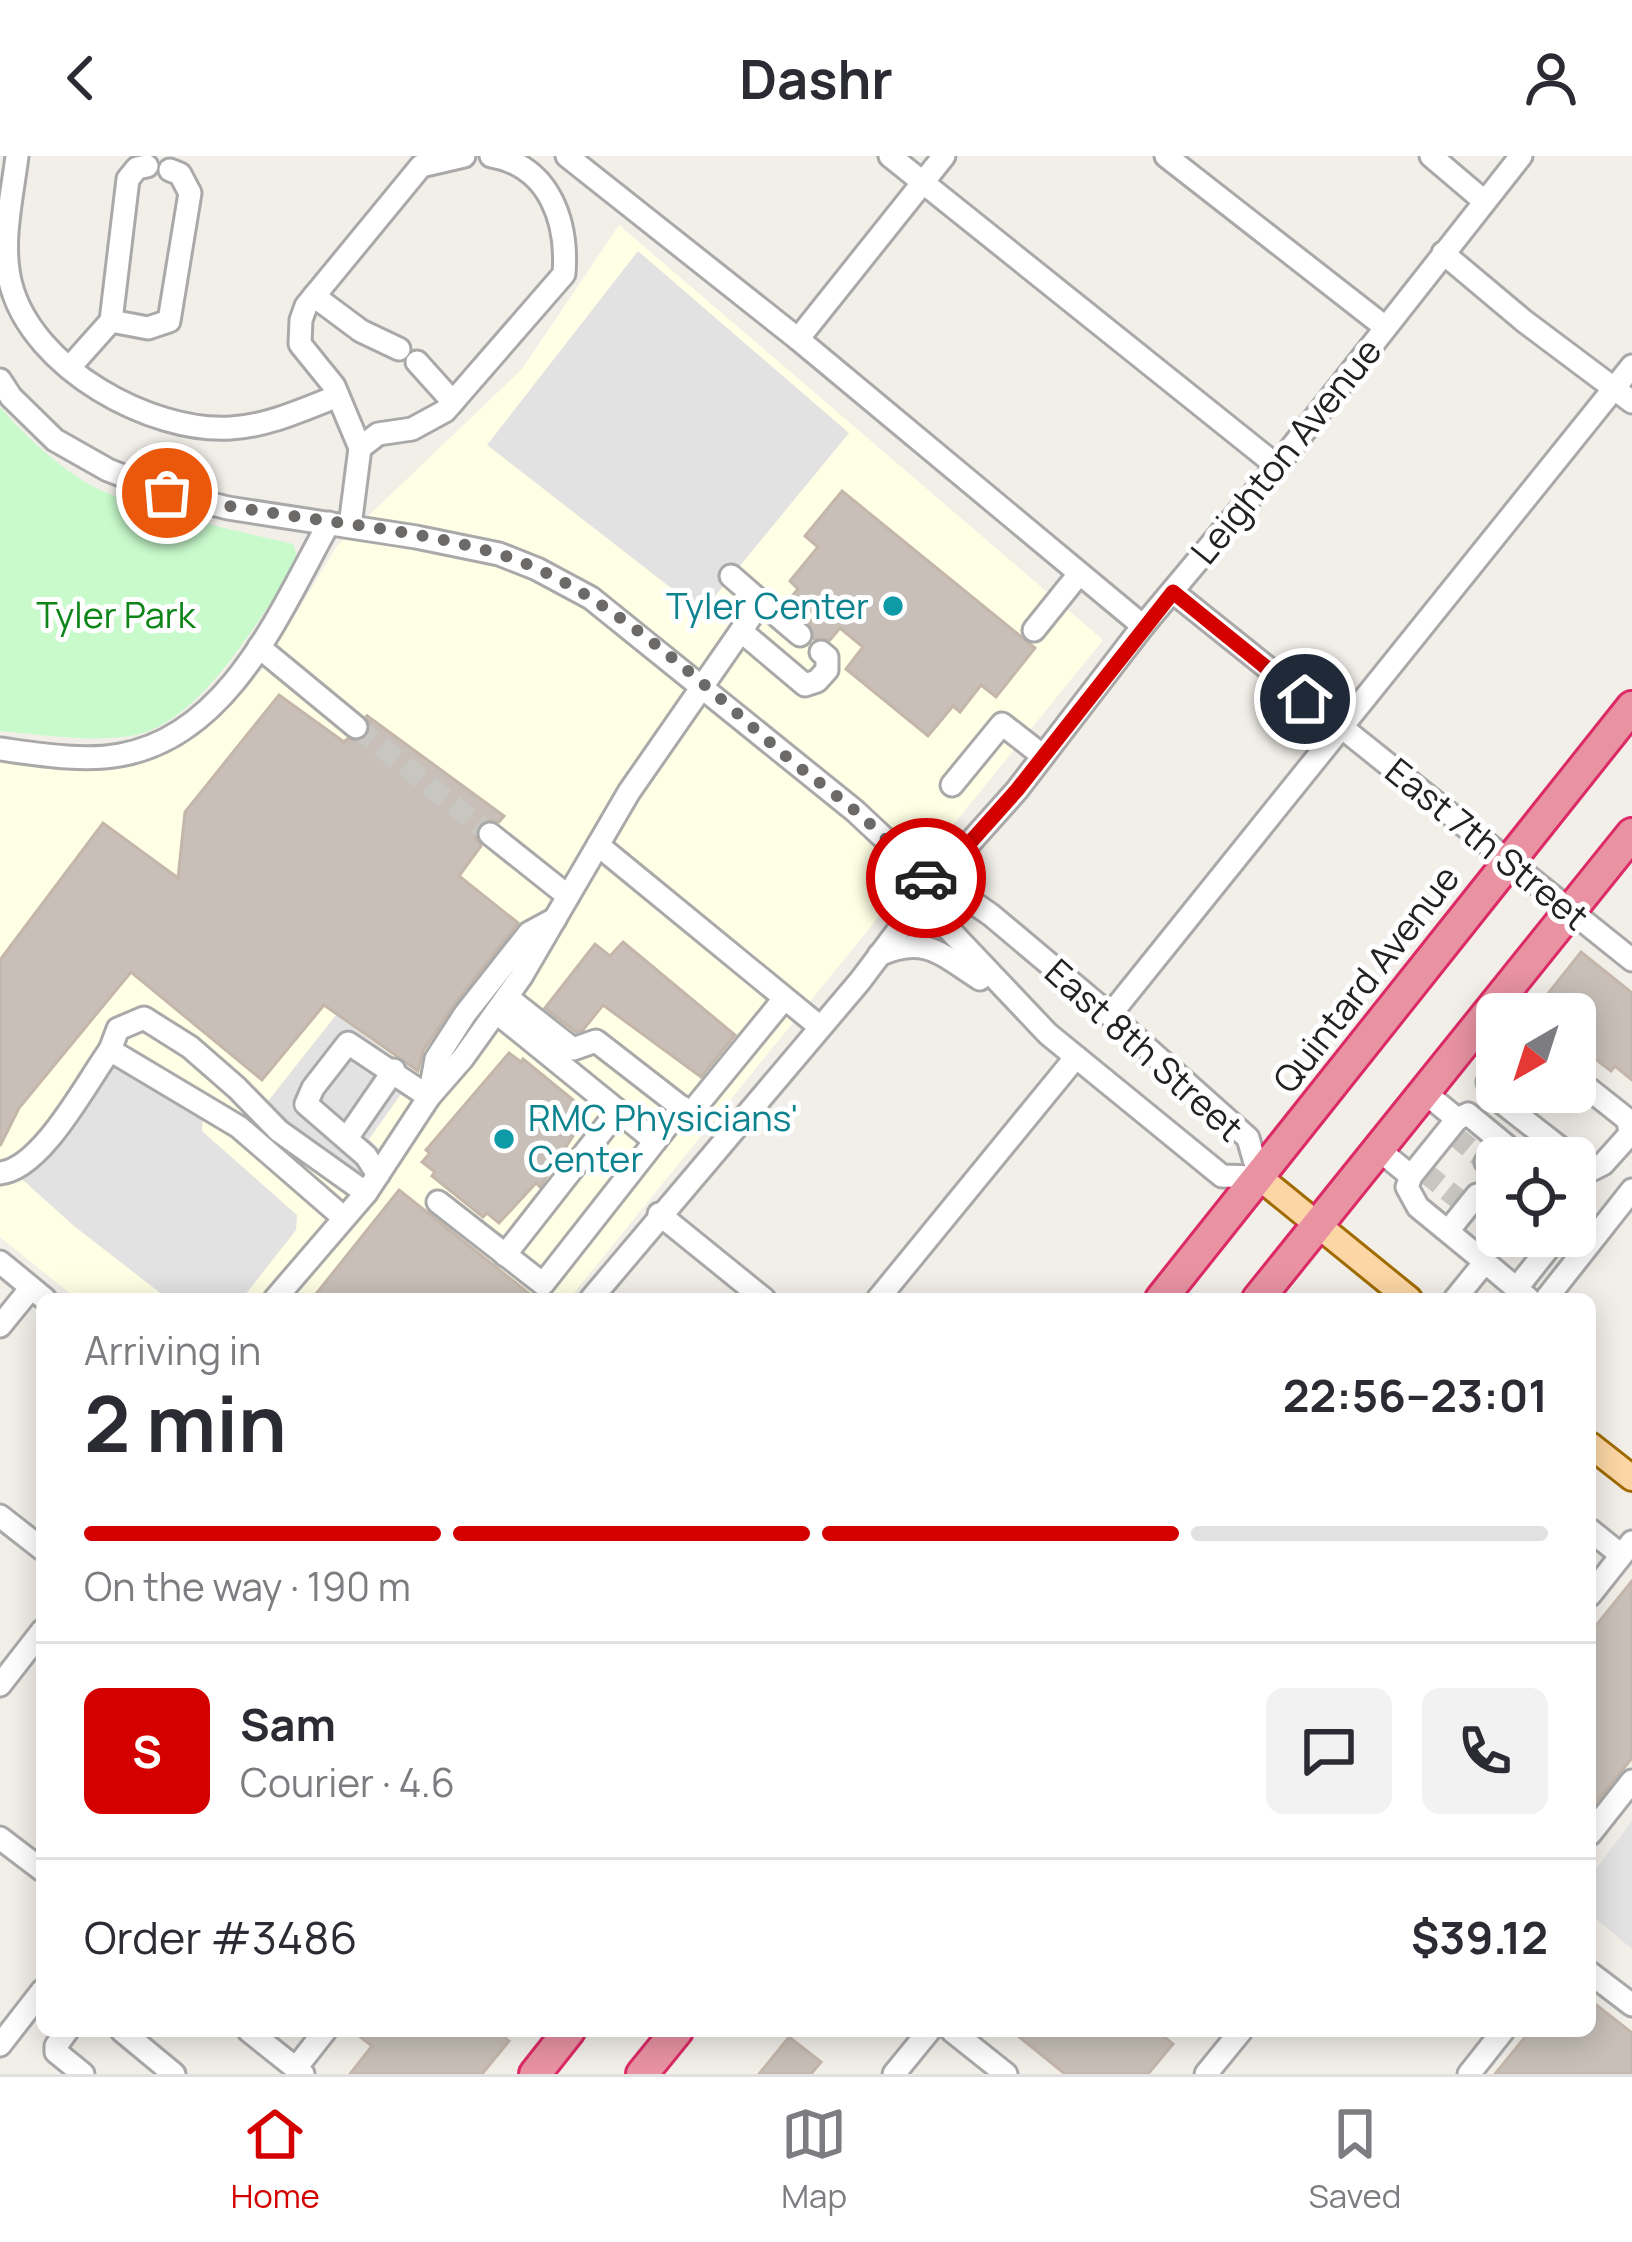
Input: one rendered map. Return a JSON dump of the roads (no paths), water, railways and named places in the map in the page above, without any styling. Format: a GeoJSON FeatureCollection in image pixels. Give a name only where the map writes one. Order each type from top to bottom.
{"type":"FeatureCollection","features":[{"type":"Feature","properties":{"kind":"highway","name":"Quintard Avenue"},"geometry":{"type":"LineString","coordinates":[[1166,1293],[1632,706]]}},
{"type":"Feature","properties":{"kind":"highway"},"geometry":{"type":"LineString","coordinates":[[1517,993],[1570,910],[1632,834]]}},
{"type":"Feature","properties":{"kind":"highway"},"geometry":{"type":"LineString","coordinates":[[1263,1293],[1424,1092],[1476,1051]]}},
{"type":"Feature","properties":{"kind":"highway"},"geometry":{"type":"LineString","coordinates":[[535,2074],[560,2037]]}},
{"type":"Feature","properties":{"kind":"highway"},"geometry":{"type":"LineString","coordinates":[[642,2074],[672,2037]]}},
{"type":"Feature","properties":{"kind":"main road"},"geometry":{"type":"LineString","coordinates":[[1259,1177],[1402,1293]]}},
{"type":"Feature","properties":{"kind":"main road"},"geometry":{"type":"LineString","coordinates":[[1596,1450],[1632,1478]]}},
{"type":"Feature","properties":{"kind":"street"},"geometry":{"type":"LineString","coordinates":[[17,156],[6,248],[10,282],[19,310],[70,368],[106,394],[146,414],[190,426],[233,428],[273,420],[338,397]]}},
{"type":"Feature","properties":{"kind":"street"},"geometry":{"type":"LineString","coordinates":[[360,448],[338,397],[300,344],[301,320],[314,296],[421,166],[464,156]]}},
{"type":"Feature","properties":{"kind":"street"},"geometry":{"type":"LineString","coordinates":[[0,749],[118,756],[161,742],[218,701],[260,647],[339,525],[360,448],[378,434],[412,429],[445,411],[564,274],[563,222],[554,200],[537,179],[510,159],[491,156]]}},
{"type":"Feature","properties":{"kind":"street"},"geometry":{"type":"LineString","coordinates":[[567,156],[798,339],[1143,626]]}},
{"type":"Feature","properties":{"kind":"street"},"geometry":{"type":"LineString","coordinates":[[890,156],[1277,466]]}},
{"type":"Feature","properties":{"kind":"street"},"geometry":{"type":"LineString","coordinates":[[798,339],[944,156]]}},
{"type":"Feature","properties":{"kind":"street"},"geometry":{"type":"LineString","coordinates":[[1166,156],[1385,327]]}},
{"type":"Feature","properties":{"kind":"street"},"geometry":{"type":"LineString","coordinates":[[1431,156],[1484,201]]}},
{"type":"Feature","properties":{"kind":"street","name":"Leighton Avenue"},"geometry":{"type":"LineString","coordinates":[[596,1293],[1043,756],[1520,156]]}},
{"type":"Feature","properties":{"kind":"street"},"geometry":{"type":"LineString","coordinates":[[70,368],[111,321],[128,178],[136,168],[147,166]]}},
{"type":"Feature","properties":{"kind":"street"},"geometry":{"type":"LineString","coordinates":[[111,321],[148,328],[169,321],[190,193],[180,174],[170,170]]}},
{"type":"Feature","properties":{"kind":"street"},"geometry":{"type":"LineString","coordinates":[[1443,254],[1623,395]]}},
{"type":"Feature","properties":{"kind":"street"},"geometry":{"type":"LineString","coordinates":[[314,296],[361,331],[408,356],[453,402]]}},
{"type":"Feature","properties":{"kind":"street"},"geometry":{"type":"LineString","coordinates":[[1110,1015],[1339,726],[1623,395],[1632,366]]}},
{"type":"Feature","properties":{"kind":"street","name":"East 8th Street"},"geometry":{"type":"LineString","coordinates":[[0,380],[10,397],[55,440],[108,470],[167,493],[228,508],[499,554],[537,568],[591,598],[855,811],[933,884],[965,897],[991,915],[1110,1015],[1248,1138],[1259,1177],[1222,1176],[1076,1057],[1018,1004],[940,920],[933,884]]}},
{"type":"Feature","properties":{"kind":"street"},"geometry":{"type":"LineString","coordinates":[[1034,630],[1079,574]]}},
{"type":"Feature","properties":{"kind":"street"},"geometry":{"type":"LineString","coordinates":[[731,576],[800,634]]}},
{"type":"Feature","properties":{"kind":"street","name":"East 7th Street"},"geometry":{"type":"LineString","coordinates":[[1173,592],[1632,960]]}},
{"type":"Feature","properties":{"kind":"street"},"geometry":{"type":"LineString","coordinates":[[280,1293],[372,1184],[429,1097],[501,1005],[598,845],[761,602]]}},
{"type":"Feature","properties":{"kind":"street"},"geometry":{"type":"LineString","coordinates":[[741,631],[805,686],[818,681],[827,670],[827,656],[821,652]]}},
{"type":"Feature","properties":{"kind":"street"},"geometry":{"type":"LineString","coordinates":[[260,647],[356,727]]}},
{"type":"Feature","properties":{"kind":"street"},"geometry":{"type":"LineString","coordinates":[[952,785],[1002,724],[1043,756]]}},
{"type":"Feature","properties":{"kind":"street"},"geometry":{"type":"LineString","coordinates":[[490,834],[568,896]]}},
{"type":"Feature","properties":{"kind":"street"},"geometry":{"type":"LineString","coordinates":[[598,845],[820,1028]]}},
{"type":"Feature","properties":{"kind":"street"},"geometry":{"type":"LineString","coordinates":[[429,1097],[436,1059],[465,1014],[529,933],[555,918]]}},
{"type":"Feature","properties":{"kind":"street"},"geometry":{"type":"LineString","coordinates":[[879,955],[903,944],[928,947],[1018,1004]]}},
{"type":"Feature","properties":{"kind":"street"},"geometry":{"type":"LineString","coordinates":[[501,1005],[573,1049],[596,1041],[690,1114],[784,999]]}},
{"type":"Feature","properties":{"kind":"street"},"geometry":{"type":"LineString","coordinates":[[501,1005],[655,1141]]}},
{"type":"Feature","properties":{"kind":"street"},"geometry":{"type":"LineString","coordinates":[[0,1173],[14,1172],[65,1119],[110,1050],[118,1029],[144,1018],[190,1047],[279,1131],[372,1184]]}},
{"type":"Feature","properties":{"kind":"street"},"geometry":{"type":"LineString","coordinates":[[372,1184],[347,1138],[306,1104],[313,1088],[348,1043],[429,1097]]}},
{"type":"Feature","properties":{"kind":"street"},"geometry":{"type":"LineString","coordinates":[[110,1050],[239,1127],[344,1218]]}},
{"type":"Feature","properties":{"kind":"street"},"geometry":{"type":"LineString","coordinates":[[883,1293],[1076,1057]]}},
{"type":"Feature","properties":{"kind":"street"},"geometry":{"type":"LineString","coordinates":[[347,1138],[394,1070]]}},
{"type":"Feature","properties":{"kind":"street"},"geometry":{"type":"LineString","coordinates":[[1424,1092],[1453,1128]]}},
{"type":"Feature","properties":{"kind":"street"},"geometry":{"type":"LineString","coordinates":[[1596,1094],[1630,1119],[1630,1133],[1596,1168]]}},
{"type":"Feature","properties":{"kind":"street"},"geometry":{"type":"LineString","coordinates":[[438,1202],[543,1284],[682,1107]]}},
{"type":"Feature","properties":{"kind":"street"},"geometry":{"type":"LineString","coordinates":[[505,1255],[617,1112]]}},
{"type":"Feature","properties":{"kind":"street"},"geometry":{"type":"LineString","coordinates":[[1489,1131],[1503,1113]]}},
{"type":"Feature","properties":{"kind":"street"},"geometry":{"type":"LineString","coordinates":[[1516,1113],[1546,1137]]}},
{"type":"Feature","properties":{"kind":"street"},"geometry":{"type":"LineString","coordinates":[[1491,1137],[1468,1114],[1407,1187],[1418,1207],[1522,1293]]}},
{"type":"Feature","properties":{"kind":"street"},"geometry":{"type":"LineString","coordinates":[[1379,1150],[1418,1171]]}},
{"type":"Feature","properties":{"kind":"street"},"geometry":{"type":"LineString","coordinates":[[1551,1293],[1632,1190]]}},
{"type":"Feature","properties":{"kind":"street"},"geometry":{"type":"LineString","coordinates":[[1448,1232],[1467,1200]]}},
{"type":"Feature","properties":{"kind":"street"},"geometry":{"type":"LineString","coordinates":[[658,1214],[757,1293]]}},
{"type":"Feature","properties":{"kind":"street"},"geometry":{"type":"LineString","coordinates":[[1524,1293],[1545,1257]]}},
{"type":"Feature","properties":{"kind":"street"},"geometry":{"type":"LineString","coordinates":[[0,1262],[38,1293]]}},
{"type":"Feature","properties":{"kind":"street"},"geometry":{"type":"LineString","coordinates":[[1460,1293],[1485,1262]]}},
{"type":"Feature","properties":{"kind":"street"},"geometry":{"type":"LineString","coordinates":[[0,1326],[36,1295]]}},
{"type":"Feature","properties":{"kind":"street"},"geometry":{"type":"LineString","coordinates":[[0,1516],[36,1545]]}},
{"type":"Feature","properties":{"kind":"street"},"geometry":{"type":"LineString","coordinates":[[1596,1533],[1627,1549],[1596,1588]]}},
{"type":"Feature","properties":{"kind":"street"},"geometry":{"type":"LineString","coordinates":[[1,1681],[36,1638]]}},
{"type":"Feature","properties":{"kind":"street"},"geometry":{"type":"LineString","coordinates":[[1596,1826],[1632,1780]]}},
{"type":"Feature","properties":{"kind":"street"},"geometry":{"type":"LineString","coordinates":[[0,1838],[36,1865]]}},
{"type":"Feature","properties":{"kind":"street"},"geometry":{"type":"LineString","coordinates":[[1596,1978],[1632,2005]]}},
{"type":"Feature","properties":{"kind":"street"},"geometry":{"type":"LineString","coordinates":[[0,2045],[36,2003]]}},
{"type":"Feature","properties":{"kind":"street"},"geometry":{"type":"LineString","coordinates":[[63,2037],[56,2052],[83,2074]]}},
{"type":"Feature","properties":{"kind":"street"},"geometry":{"type":"LineString","coordinates":[[129,2037],[174,2074]]}},
{"type":"Feature","properties":{"kind":"street"},"geometry":{"type":"LineString","coordinates":[[277,2039],[300,2071],[321,2037]]}},
{"type":"Feature","properties":{"kind":"street"},"geometry":{"type":"LineString","coordinates":[[894,2074],[924,2037]]}},
{"type":"Feature","properties":{"kind":"street"},"geometry":{"type":"LineString","coordinates":[[962,2037],[1006,2074]]}},
{"type":"Feature","properties":{"kind":"street"},"geometry":{"type":"LineString","coordinates":[[1206,2074],[1236,2037]]}},
{"type":"Feature","properties":{"kind":"street"},"geometry":{"type":"LineString","coordinates":[[1468,2074],[1498,2037]]}},
{"type":"Feature","properties":{"kind":"tunnel"},"geometry":{"type":"LineString","coordinates":[[356,727],[490,834]]}},
{"type":"Feature","properties":{"kind":"tunnel"},"geometry":{"type":"LineString","coordinates":[[1453,1134],[1476,1154]]}},
{"type":"Feature","properties":{"kind":"tunnel"},"geometry":{"type":"LineString","coordinates":[[1423,1171],[1458,1199]]}},
{"type":"Feature","properties":{"kind":"place","name":"Tyler Center"},"geometry":{"type":"Point","coordinates":[893,606]}},
{"type":"Feature","properties":{"kind":"place","name":"RMC Physicians' Center"},"geometry":{"type":"Point","coordinates":[504,1139]}},
{"type":"Feature","properties":{"kind":"park label","name":"Tyler Park"},"geometry":{"type":"Point","coordinates":[116,615]}}]}
